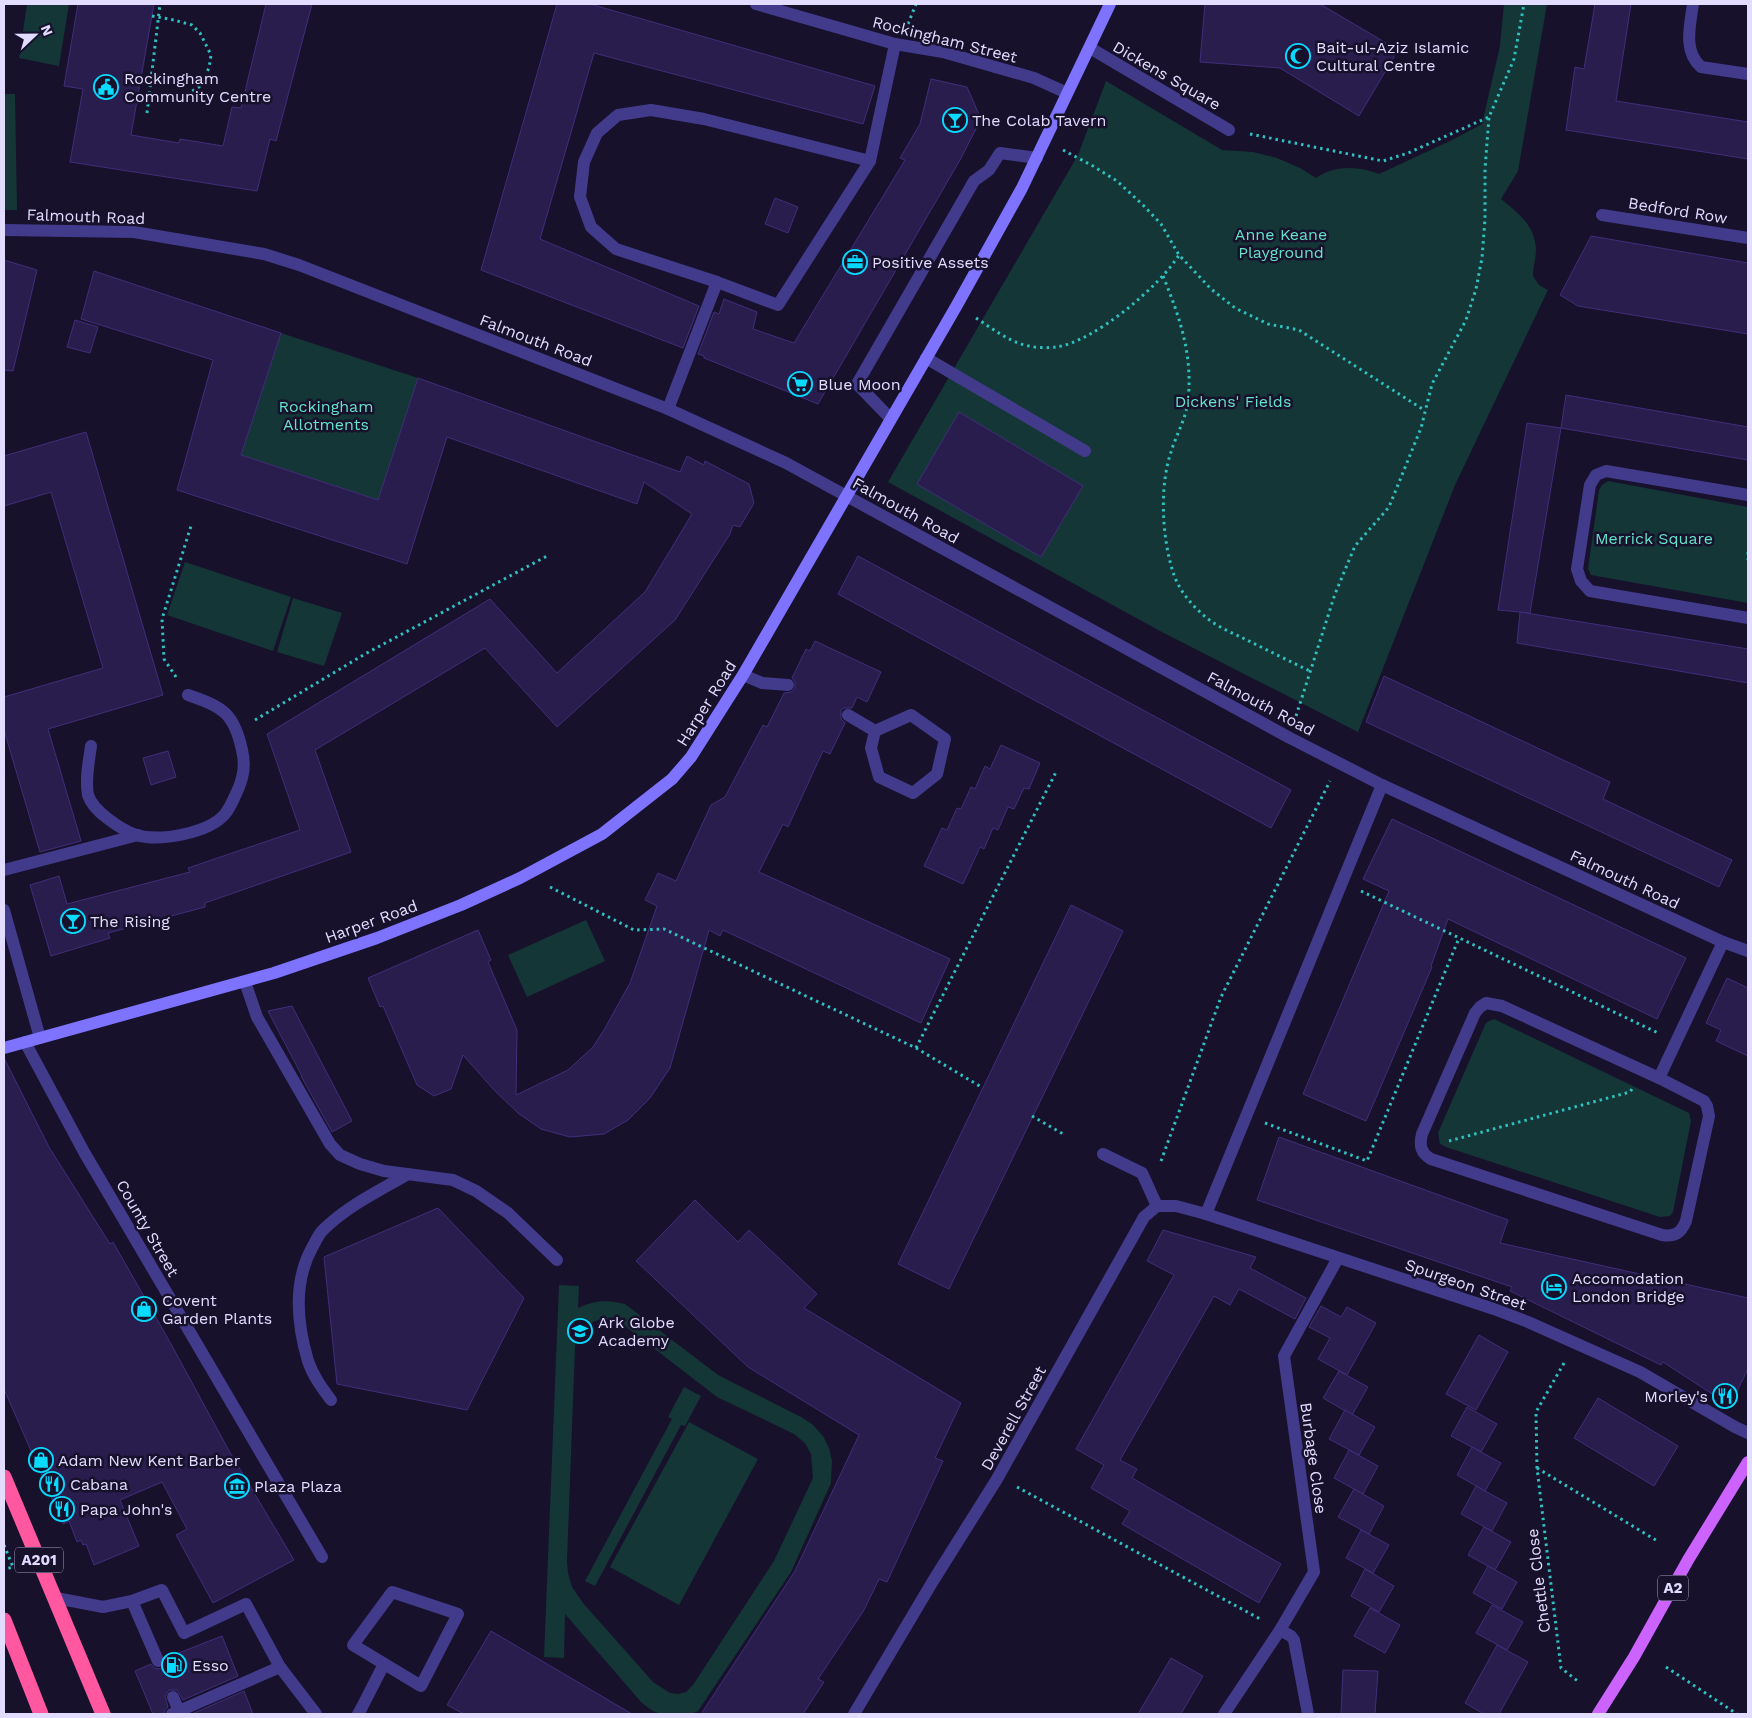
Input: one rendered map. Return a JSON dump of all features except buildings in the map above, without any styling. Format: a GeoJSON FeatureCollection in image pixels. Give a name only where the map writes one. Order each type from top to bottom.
{"type":"FeatureCollection","features":[{"type":"Feature","properties":{"kind":"highway","name":"A201"},"geometry":{"type":"LineString","coordinates":[[4,1478],[56,1598],[103,1714]]}},
{"type":"Feature","properties":{"kind":"highway"},"geometry":{"type":"LineString","coordinates":[[4,1620],[41,1714]]}},
{"type":"Feature","properties":{"kind":"main road","name":"Harper Road"},"geometry":{"type":"LineString","coordinates":[[4,1048],[244,982],[377,938],[461,905],[520,878],[602,834],[672,779],[691,757],[743,675],[957,305],[1022,188],[1110,4]]}},
{"type":"Feature","properties":{"kind":"main road","name":"A2"},"geometry":{"type":"LineString","coordinates":[[1598,1714],[1634,1657],[1688,1560],[1748,1462]]}},
{"type":"Feature","properties":{"kind":"street","name":"Rockingham Street"},"geometry":{"type":"LineString","coordinates":[[756,4],[780,7],[895,44],[943,52],[1034,78],[1067,93]]}},
{"type":"Feature","properties":{"kind":"street"},"geometry":{"type":"LineString","coordinates":[[1693,4],[1689,44],[1691,56],[1696,63],[1701,67],[1748,74]]}},
{"type":"Feature","properties":{"kind":"street"},"geometry":{"type":"LineString","coordinates":[[870,161],[704,119],[651,110],[618,115],[597,133],[584,162],[580,197],[591,228],[616,249],[717,282],[778,305],[870,161],[895,44]]}},
{"type":"Feature","properties":{"kind":"street","name":"Dickens Square"},"geometry":{"type":"LineString","coordinates":[[1090,48],[1228,130]]}},
{"type":"Feature","properties":{"kind":"street"},"geometry":{"type":"LineString","coordinates":[[891,419],[857,384],[974,181],[989,170],[1000,153],[1036,158]]}},
{"type":"Feature","properties":{"kind":"street","name":"Bedford Row"},"geometry":{"type":"LineString","coordinates":[[1602,215],[1748,238]]}},
{"type":"Feature","properties":{"kind":"street","name":"Falmouth Road"},"geometry":{"type":"LineString","coordinates":[[4,230],[134,232],[264,254],[299,265],[668,409],[786,463],[1290,738],[1382,785],[1723,942],[1748,951]]}},
{"type":"Feature","properties":{"kind":"street"},"geometry":{"type":"LineString","coordinates":[[668,409],[717,282]]}},
{"type":"Feature","properties":{"kind":"street"},"geometry":{"type":"LineString","coordinates":[[926,358],[1086,451]]}},
{"type":"Feature","properties":{"kind":"street"},"geometry":{"type":"LineString","coordinates":[[1748,495],[1606,472],[1596,475],[1590,485],[1577,569],[1581,581],[1590,591],[1748,618]]}},
{"type":"Feature","properties":{"kind":"street"},"geometry":{"type":"LineString","coordinates":[[743,675],[762,683],[788,685]]}},
{"type":"Feature","properties":{"kind":"street"},"geometry":{"type":"LineString","coordinates":[[91,746],[87,769],[88,796],[98,812],[118,827],[138,835],[151,837],[180,836],[206,827],[224,815],[243,779],[245,760],[238,730],[226,713],[209,702],[188,695]]}},
{"type":"Feature","properties":{"kind":"street"},"geometry":{"type":"LineString","coordinates":[[848,714],[875,731]]}},
{"type":"Feature","properties":{"kind":"street"},"geometry":{"type":"LineString","coordinates":[[911,715],[944,739],[937,774],[913,793],[879,777],[871,748],[875,731],[911,715]]}},
{"type":"Feature","properties":{"kind":"street"},"geometry":{"type":"LineString","coordinates":[[1206,1214],[1382,785]]}},
{"type":"Feature","properties":{"kind":"street"},"geometry":{"type":"LineString","coordinates":[[4,870],[138,835]]}},
{"type":"Feature","properties":{"kind":"street"},"geometry":{"type":"LineString","coordinates":[[4,910],[40,1038]]}},
{"type":"Feature","properties":{"kind":"street"},"geometry":{"type":"LineString","coordinates":[[1659,1078],[1723,942]]}},
{"type":"Feature","properties":{"kind":"street"},"geometry":{"type":"LineString","coordinates":[[244,982],[257,1017],[330,1144],[340,1156],[384,1171],[453,1180],[476,1190],[508,1213],[557,1260]]}},
{"type":"Feature","properties":{"kind":"street"},"geometry":{"type":"LineString","coordinates":[[1486,1003],[1502,1006],[1641,1070],[1699,1097],[1708,1106],[1709,1116],[1686,1221],[1677,1234],[1670,1236],[1662,1234],[1431,1158],[1425,1155],[1421,1149],[1422,1134],[1476,1013],[1486,1003]]}},
{"type":"Feature","properties":{"kind":"street","name":"County Street"},"geometry":{"type":"LineString","coordinates":[[25,1042],[84,1152],[322,1557]]}},
{"type":"Feature","properties":{"kind":"street"},"geometry":{"type":"LineString","coordinates":[[1103,1154],[1142,1173],[1158,1206]]}},
{"type":"Feature","properties":{"kind":"street"},"geometry":{"type":"LineString","coordinates":[[330,1400],[318,1383],[308,1362],[301,1327],[298,1294],[304,1261],[321,1232],[341,1215],[408,1174]]}},
{"type":"Feature","properties":{"kind":"street","name":"Spurgeon Street"},"geometry":{"type":"LineString","coordinates":[[1158,1206],[1176,1206],[1206,1214],[1494,1309],[1640,1372],[1748,1433]]}},
{"type":"Feature","properties":{"kind":"street","name":"Deverell Street"},"geometry":{"type":"LineString","coordinates":[[854,1714],[933,1581],[997,1479],[1144,1217],[1158,1206]]}},
{"type":"Feature","properties":{"kind":"street","name":"Burbage Close"},"geometry":{"type":"LineString","coordinates":[[1224,1714],[1280,1630],[1314,1572],[1284,1356],[1338,1258]]}},
{"type":"Feature","properties":{"kind":"street"},"geometry":{"type":"LineString","coordinates":[[56,1598],[103,1607],[132,1601],[162,1590],[184,1632],[246,1604],[280,1667],[316,1714]]}},
{"type":"Feature","properties":{"kind":"street"},"geometry":{"type":"LineString","coordinates":[[392,1592],[458,1614],[421,1686],[384,1664],[353,1645],[392,1592]]}},
{"type":"Feature","properties":{"kind":"street"},"geometry":{"type":"LineString","coordinates":[[132,1601],[158,1661]]}},
{"type":"Feature","properties":{"kind":"street"},"geometry":{"type":"LineString","coordinates":[[1280,1630],[1291,1636],[1294,1640],[1308,1714]]}},
{"type":"Feature","properties":{"kind":"street"},"geometry":{"type":"LineString","coordinates":[[360,1712],[384,1664]]}},
{"type":"Feature","properties":{"kind":"street"},"geometry":{"type":"LineString","coordinates":[[173,1697],[176,1713],[280,1667]]}},
{"type":"Feature","properties":{"kind":"path"},"geometry":{"type":"LineString","coordinates":[[147,113],[160,4]]}},
{"type":"Feature","properties":{"kind":"path"},"geometry":{"type":"LineString","coordinates":[[1290,738],[1335,594],[1355,546],[1390,507],[1421,428],[1432,384],[1466,320],[1476,289],[1482,258],[1485,219],[1485,169],[1489,117],[1514,59],[1524,4]]}},
{"type":"Feature","properties":{"kind":"path"},"geometry":{"type":"LineString","coordinates":[[149,94],[174,99],[200,87],[209,68],[211,55],[200,33],[192,25],[152,16]]}},
{"type":"Feature","properties":{"kind":"path"},"geometry":{"type":"LineString","coordinates":[[1228,130],[1383,160],[1408,153],[1489,117]]}},
{"type":"Feature","properties":{"kind":"path"},"geometry":{"type":"LineString","coordinates":[[1044,141],[1093,166],[1117,181],[1161,224],[1179,255],[1211,289],[1235,308],[1268,324],[1299,330],[1425,410]]}},
{"type":"Feature","properties":{"kind":"path"},"geometry":{"type":"LineString","coordinates":[[957,305],[1008,339],[1030,346],[1056,347],[1083,338],[1105,326],[1164,276],[1179,255]]}},
{"type":"Feature","properties":{"kind":"path"},"geometry":{"type":"LineString","coordinates":[[1164,276],[1184,334],[1190,367],[1188,403],[1181,427],[1170,452],[1165,479],[1164,515],[1168,551],[1175,576],[1188,600],[1218,626],[1310,671]]}},
{"type":"Feature","properties":{"kind":"path"},"geometry":{"type":"LineString","coordinates":[[188,695],[164,659],[162,619],[191,526]]}},
{"type":"Feature","properties":{"kind":"path"},"geometry":{"type":"LineString","coordinates":[[1748,552],[1748,560]]}},
{"type":"Feature","properties":{"kind":"path"},"geometry":{"type":"LineString","coordinates":[[238,730],[365,654],[547,556]]}},
{"type":"Feature","properties":{"kind":"path"},"geometry":{"type":"LineString","coordinates":[[1148,1183],[1160,1165],[1221,997],[1339,763]]}},
{"type":"Feature","properties":{"kind":"path"},"geometry":{"type":"LineString","coordinates":[[916,1048],[1056,772]]}},
{"type":"Feature","properties":{"kind":"path"},"geometry":{"type":"LineString","coordinates":[[1342,882],[1659,1034],[1663,1025]]}},
{"type":"Feature","properties":{"kind":"path"},"geometry":{"type":"LineString","coordinates":[[549,886],[634,930],[664,929],[916,1048],[983,1088]]}},
{"type":"Feature","properties":{"kind":"path"},"geometry":{"type":"LineString","coordinates":[[1246,1116],[1367,1161],[1459,938]]}},
{"type":"Feature","properties":{"kind":"path"},"geometry":{"type":"LineString","coordinates":[[1421,1149],[1630,1092],[1641,1070]]}},
{"type":"Feature","properties":{"kind":"path"},"geometry":{"type":"LineString","coordinates":[[1032,1116],[1063,1134]]}},
{"type":"Feature","properties":{"kind":"path","name":"Chettle Close"},"geometry":{"type":"LineString","coordinates":[[1566,1359],[1561,1372],[1536,1412],[1536,1468],[1561,1668],[1579,1682]]}},
{"type":"Feature","properties":{"kind":"path"},"geometry":{"type":"LineString","coordinates":[[1536,1468],[1660,1542]]}},
{"type":"Feature","properties":{"kind":"path"},"geometry":{"type":"LineString","coordinates":[[1016,1487],[1280,1630]]}},
{"type":"Feature","properties":{"kind":"path"},"geometry":{"type":"LineString","coordinates":[[4,1545],[12,1567],[6,1569]]}},
{"type":"Feature","properties":{"kind":"path"},"geometry":{"type":"LineString","coordinates":[[1666,1667],[1737,1714]]}},
{"type":"Feature","properties":{"kind":"green space"},"geometry":{"type":"Polygon","coordinates":[[[27,4],[69,4],[59,66],[19,58],[27,4]]]}},
{"type":"Feature","properties":{"kind":"green space","name":"Dickens' Fields"},"geometry":{"type":"Polygon","coordinates":[[[1504,4],[1547,4],[1518,171],[1501,199],[1514,209],[1529,226],[1536,249],[1533,276],[1539,285],[1548,290],[1455,485],[1358,732],[1160,631],[888,482],[1078,155],[1106,81],[1222,150],[1253,152],[1277,158],[1300,168],[1316,178],[1331,171],[1347,168],[1363,169],[1379,174],[1482,124],[1500,46],[1504,4]]]}},
{"type":"Feature","properties":{"kind":"green space"},"geometry":{"type":"Polygon","coordinates":[[[4,94],[15,94],[17,210],[4,210],[4,94]]]}},
{"type":"Feature","properties":{"kind":"green space","name":"Rockingham Allotments"},"geometry":{"type":"Polygon","coordinates":[[[281,333],[418,378],[378,500],[241,455],[281,333]]]}},
{"type":"Feature","properties":{"kind":"green space","name":"Merrick Square"},"geometry":{"type":"Polygon","coordinates":[[[1608,481],[1748,507],[1748,603],[1591,575],[1588,569],[1599,490],[1608,481]]]}},
{"type":"Feature","properties":{"kind":"green space"},"geometry":{"type":"Polygon","coordinates":[[[185,562],[291,597],[273,651],[167,615],[185,562]]]}},
{"type":"Feature","properties":{"kind":"green space"},"geometry":{"type":"Polygon","coordinates":[[[293,598],[342,613],[324,666],[277,652],[293,598]]]}},
{"type":"Feature","properties":{"kind":"green space"},"geometry":{"type":"Polygon","coordinates":[[[586,920],[605,961],[527,997],[508,955],[586,920]]]}},
{"type":"Feature","properties":{"kind":"green space"},"geometry":{"type":"Polygon","coordinates":[[[1494,1019],[1689,1113],[1691,1121],[1673,1212],[1670,1216],[1660,1217],[1440,1144],[1438,1133],[1485,1025],[1494,1019]]]}},
{"type":"Feature","properties":{"kind":"green space"},"geometry":{"type":"Polygon","coordinates":[[[559,1285],[579,1286],[578,1308],[591,1303],[602,1302],[625,1304],[718,1375],[812,1424],[823,1436],[829,1448],[832,1461],[831,1483],[791,1572],[695,1713],[667,1715],[647,1707],[565,1614],[564,1658],[544,1657],[559,1285]],[[602,1319],[587,1325],[581,1332],[575,1347],[568,1573],[572,1587],[583,1603],[653,1682],[670,1693],[678,1694],[686,1692],[693,1685],[774,1561],[813,1478],[811,1454],[805,1443],[794,1434],[717,1397],[625,1326],[614,1320],[602,1319]]]}},
{"type":"Feature","properties":{"kind":"green space"},"geometry":{"type":"Polygon","coordinates":[[[684,1387],[701,1396],[685,1426],[681,1425],[595,1586],[585,1581],[672,1419],[668,1417],[684,1387]]]}},
{"type":"Feature","properties":{"kind":"green space"},"geometry":{"type":"Polygon","coordinates":[[[689,1422],[758,1459],[679,1605],[610,1567],[689,1422]]]}},
{"type":"Feature","properties":{"kind":"place","name":"Bait-ul-Aziz Islamic Cultural Centre"},"geometry":{"type":"Point","coordinates":[1298,56]}},
{"type":"Feature","properties":{"kind":"place","name":"Rockingham Community Centre"},"geometry":{"type":"Point","coordinates":[106,87]}},
{"type":"Feature","properties":{"kind":"place","name":"The Colab Tavern"},"geometry":{"type":"Point","coordinates":[955,120]}},
{"type":"Feature","properties":{"kind":"place","name":"Positive Assets"},"geometry":{"type":"Point","coordinates":[855,262]}},
{"type":"Feature","properties":{"kind":"place","name":"Blue Moon"},"geometry":{"type":"Point","coordinates":[800,384]}},
{"type":"Feature","properties":{"kind":"place","name":"The Rising"},"geometry":{"type":"Point","coordinates":[73,921]}},
{"type":"Feature","properties":{"kind":"place","name":"Accomodation London Bridge"},"geometry":{"type":"Point","coordinates":[1554,1287]}},
{"type":"Feature","properties":{"kind":"place","name":"Covent Garden Plants"},"geometry":{"type":"Point","coordinates":[144,1309]}},
{"type":"Feature","properties":{"kind":"place","name":"Ark Globe Academy"},"geometry":{"type":"Point","coordinates":[580,1331]}},
{"type":"Feature","properties":{"kind":"place","name":"Morley's"},"geometry":{"type":"Point","coordinates":[1725,1396]}},
{"type":"Feature","properties":{"kind":"place","name":"Adam New Kent Barber"},"geometry":{"type":"Point","coordinates":[41,1460]}},
{"type":"Feature","properties":{"kind":"place","name":"Cabana"},"geometry":{"type":"Point","coordinates":[52,1484]}},
{"type":"Feature","properties":{"kind":"place","name":"Plaza Plaza"},"geometry":{"type":"Point","coordinates":[237,1486]}},
{"type":"Feature","properties":{"kind":"place","name":"Papa John's"},"geometry":{"type":"Point","coordinates":[62,1509]}},
{"type":"Feature","properties":{"kind":"place","name":"Esso"},"geometry":{"type":"Point","coordinates":[174,1665]}},
{"type":"Feature","properties":{"kind":"park label","name":"Anne Keane Playground"},"geometry":{"type":"Point","coordinates":[1281,243]}}]}
